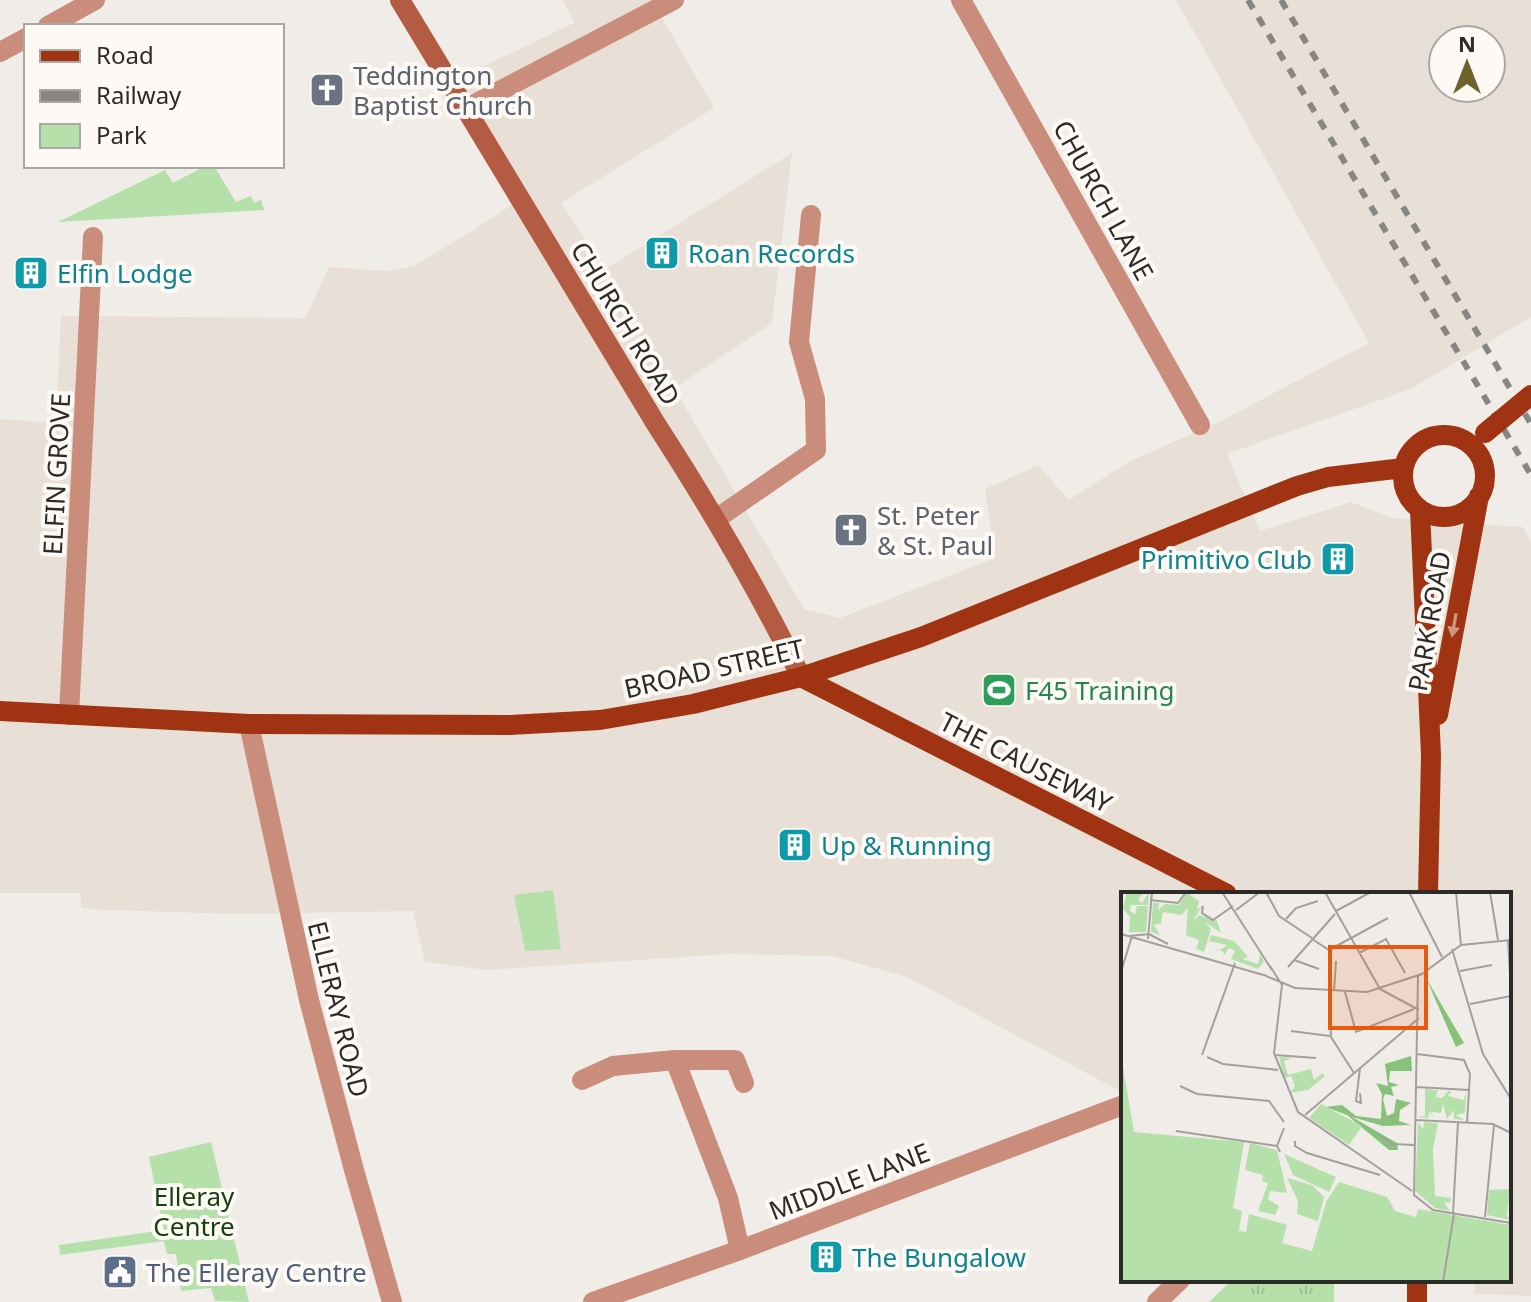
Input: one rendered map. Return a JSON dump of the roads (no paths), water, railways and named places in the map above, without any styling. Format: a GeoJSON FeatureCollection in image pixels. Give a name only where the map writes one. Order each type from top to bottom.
{"type":"FeatureCollection","features":[{"type":"Feature","properties":{"kind":"main road","name":"CHURCH ROAD"},"geometry":{"type":"LineString","coordinates":[[400,0],[763,598],[801,677]]}},
{"type":"Feature","properties":{"kind":"main road"},"geometry":{"type":"LineString","coordinates":[[1479,440],[1441,435],[1429,437],[1409,453],[1402,478],[1407,494],[1420,510],[1442,517],[1457,515],[1471,507],[1484,485],[1485,472],[1479,440],[1531,395]]}},
{"type":"Feature","properties":{"kind":"main road","name":"BROAD STREET"},"geometry":{"type":"LineString","coordinates":[[0,711],[249,724],[510,725],[600,720],[706,701],[801,677],[940,630],[1297,486],[1328,477],[1403,468]]}},
{"type":"Feature","properties":{"kind":"main road","name":"PARK ROAD"},"geometry":{"type":"LineString","coordinates":[[1431,755],[1479,496]]}},
{"type":"Feature","properties":{"kind":"main road","name":"PARK ROAD"},"geometry":{"type":"LineString","coordinates":[[1420,510],[1431,755],[1428,892]]}},
{"type":"Feature","properties":{"kind":"main road","name":"THE CAUSEWAY"},"geometry":{"type":"LineString","coordinates":[[801,677],[1223,892]]}},
{"type":"Feature","properties":{"kind":"street"},"geometry":{"type":"LineString","coordinates":[[52,24],[95,0]]}},
{"type":"Feature","properties":{"kind":"street"},"geometry":{"type":"LineString","coordinates":[[465,109],[674,0]]}},
{"type":"Feature","properties":{"kind":"street","name":"CHURCH LANE"},"geometry":{"type":"LineString","coordinates":[[961,0],[1200,425]]}},
{"type":"Feature","properties":{"kind":"street"},"geometry":{"type":"LineString","coordinates":[[0,52],[24,39]]}},
{"type":"Feature","properties":{"kind":"street"},"geometry":{"type":"LineString","coordinates":[[716,519],[816,450],[815,399],[799,342],[811,215]]}},
{"type":"Feature","properties":{"kind":"street","name":"ELFIN GROVE"},"geometry":{"type":"LineString","coordinates":[[69,715],[93,237]]}},
{"type":"Feature","properties":{"kind":"street","name":"ELLERAY ROAD"},"geometry":{"type":"LineString","coordinates":[[249,724],[309,1000],[392,1302]]}},
{"type":"Feature","properties":{"kind":"street"},"geometry":{"type":"LineString","coordinates":[[675,1060],[728,1198],[740,1250]]}},
{"type":"Feature","properties":{"kind":"street"},"geometry":{"type":"LineString","coordinates":[[582,1080],[613,1066],[675,1060],[735,1060],[744,1083]]}},
{"type":"Feature","properties":{"kind":"street","name":"MIDDLE LANE"},"geometry":{"type":"LineString","coordinates":[[593,1302],[740,1250],[1121,1106]]}},
{"type":"Feature","properties":{"kind":"street"},"geometry":{"type":"LineString","coordinates":[[1157,1302],[1178,1282]]}},
{"type":"Feature","properties":{"kind":"railway"},"geometry":{"type":"LineString","coordinates":[[1248,0],[1531,475]]}},
{"type":"Feature","properties":{"kind":"railway"},"geometry":{"type":"LineString","coordinates":[[1281,0],[1531,424]]}},
{"type":"Feature","properties":{"kind":"place","name":"Teddington Baptist Church"},"geometry":{"type":"Point","coordinates":[327,90]}},
{"type":"Feature","properties":{"kind":"place","name":"Roan Records"},"geometry":{"type":"Point","coordinates":[662,253]}},
{"type":"Feature","properties":{"kind":"place","name":"Elfin Lodge"},"geometry":{"type":"Point","coordinates":[31,273]}},
{"type":"Feature","properties":{"kind":"place","name":"St. Peter & St. Paul"},"geometry":{"type":"Point","coordinates":[851,530]}},
{"type":"Feature","properties":{"kind":"place","name":"Primitivo Club"},"geometry":{"type":"Point","coordinates":[1338,559]}},
{"type":"Feature","properties":{"kind":"place","name":"F45 Training"},"geometry":{"type":"Point","coordinates":[999,690]}},
{"type":"Feature","properties":{"kind":"place","name":"Up & Running"},"geometry":{"type":"Point","coordinates":[795,845]}},
{"type":"Feature","properties":{"kind":"place","name":"The Bungalow"},"geometry":{"type":"Point","coordinates":[826,1257]}},
{"type":"Feature","properties":{"kind":"place","name":"The Elleray Centre"},"geometry":{"type":"Point","coordinates":[120,1272]}},
{"type":"Feature","properties":{"kind":"park label","name":"Elleray Centre"},"geometry":{"type":"Point","coordinates":[194,1211]}}]}
